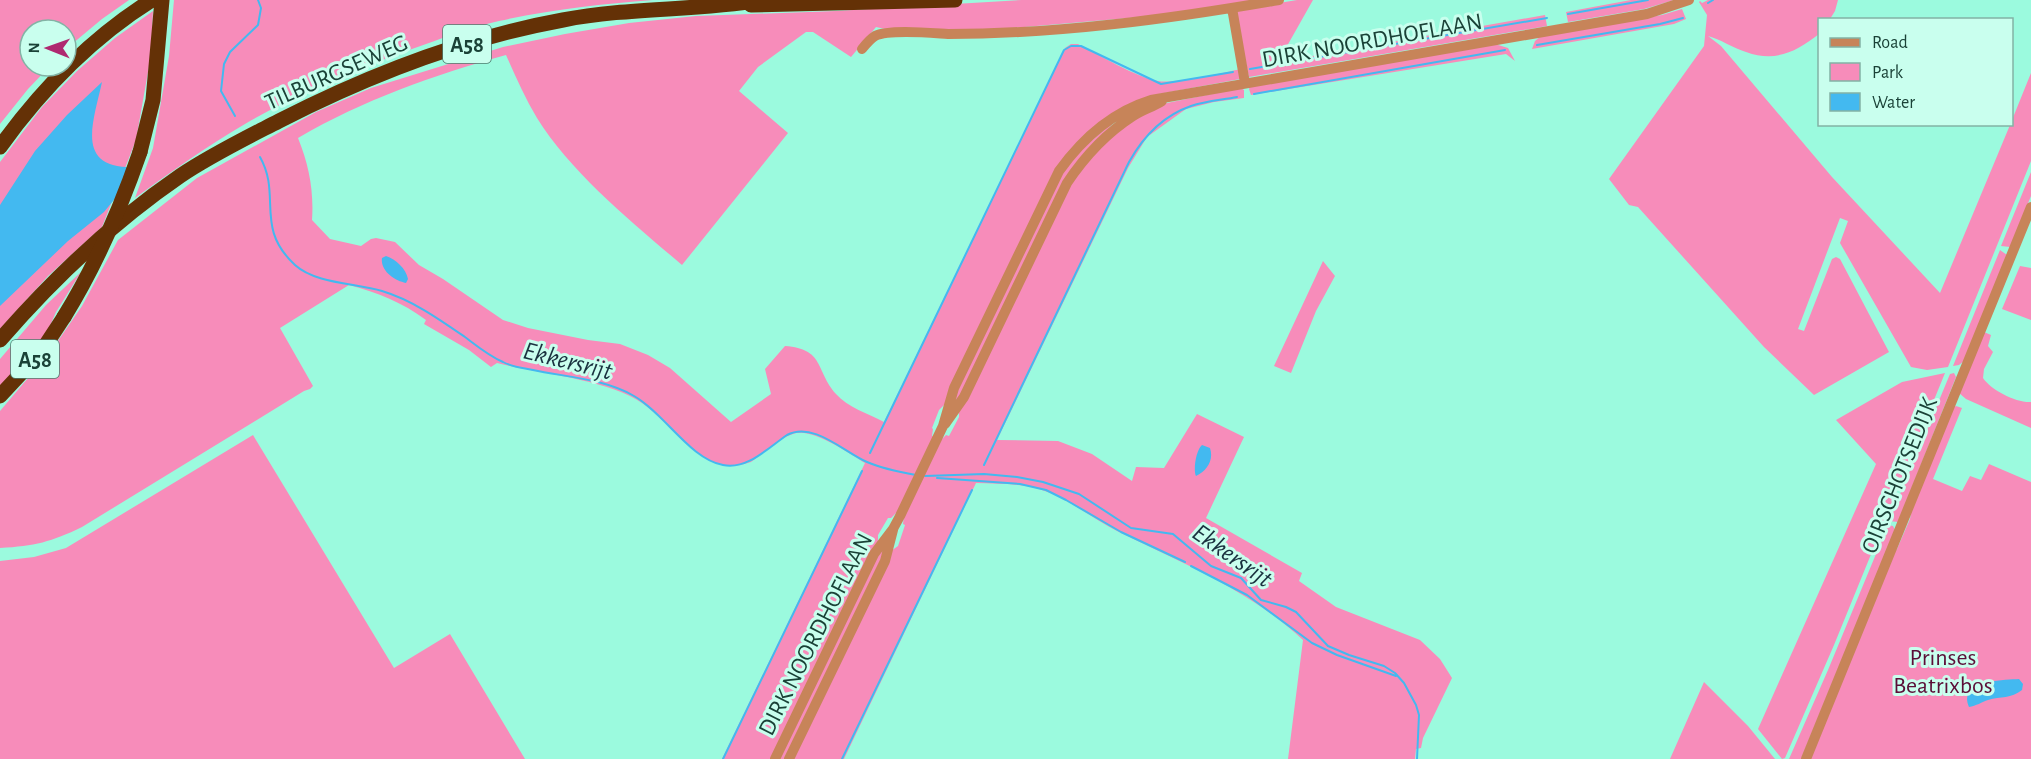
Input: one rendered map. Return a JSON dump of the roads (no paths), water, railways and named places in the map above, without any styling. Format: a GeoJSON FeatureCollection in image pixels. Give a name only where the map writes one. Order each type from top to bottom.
{"type":"FeatureCollection","features":[{"type":"Feature","properties":{"kind":"highway"},"geometry":{"type":"LineString","coordinates":[[0,147],[29,108],[66,70],[99,39],[152,0]]}},
{"type":"Feature","properties":{"kind":"highway","name":"A58"},"geometry":{"type":"LineString","coordinates":[[0,396],[41,352],[85,283],[127,190],[140,152],[153,100],[162,0]]}},
{"type":"Feature","properties":{"kind":"highway","name":"TILBURGSEWEG"},"geometry":{"type":"LineString","coordinates":[[0,340],[25,310],[69,267],[182,175],[226,149],[368,78],[442,51],[553,22],[619,12],[727,6],[761,0]]}},
{"type":"Feature","properties":{"kind":"highway","name":"A58"},"geometry":{"type":"LineString","coordinates":[[727,6],[955,0]]}},
{"type":"Feature","properties":{"kind":"street"},"geometry":{"type":"LineString","coordinates":[[862,49],[871,39],[886,33],[976,34],[1042,31],[1135,22],[1279,0]]}},
{"type":"Feature","properties":{"kind":"street","name":"DIRK NOORDHOFLAAN"},"geometry":{"type":"LineString","coordinates":[[775,759],[869,564],[900,516],[943,426],[964,397],[1067,183],[1090,151],[1121,123],[1167,98],[1647,14],[1689,0]]}},
{"type":"Feature","properties":{"kind":"street"},"geometry":{"type":"LineString","coordinates":[[1232,8],[1245,83]]}},
{"type":"Feature","properties":{"kind":"street","name":"OIRSCHOTSEDIJK"},"geometry":{"type":"LineString","coordinates":[[1806,759],[2031,207]]}},
{"type":"Feature","properties":{"kind":"street","name":"DIRK NOORDHOFLAAN"},"geometry":{"type":"LineString","coordinates":[[789,759],[885,561],[893,529]]}},
{"type":"Feature","properties":{"kind":"water"},"geometry":{"type":"Polygon","coordinates":[[[102,82],[92,130],[97,154],[105,162],[120,166],[141,167],[104,212],[68,241],[0,306],[0,205],[35,151],[67,115],[102,82]]]}},
{"type":"Feature","properties":{"kind":"water"},"geometry":{"type":"Polygon","coordinates":[[[386,256],[403,268],[408,279],[406,283],[393,278],[383,267],[382,258],[386,256]]]}},
{"type":"Feature","properties":{"kind":"water"},"geometry":{"type":"Polygon","coordinates":[[[1202,445],[1210,448],[1211,457],[1206,468],[1196,476],[1196,460],[1202,445]]]}},
{"type":"Feature","properties":{"kind":"water"},"geometry":{"type":"Polygon","coordinates":[[[2019,679],[2023,684],[2022,690],[2018,693],[1969,707],[1967,698],[1970,691],[1976,687],[1993,681],[2019,679]]]}},
{"type":"Feature","properties":{"kind":"waterway","name":"Ekkersrijt"},"geometry":{"type":"LineString","coordinates":[[235,116],[221,91],[224,64],[230,52],[258,25],[261,8],[258,0]]}},
{"type":"Feature","properties":{"kind":"waterway"},"geometry":{"type":"LineString","coordinates":[[1568,14],[1648,0]]}},
{"type":"Feature","properties":{"kind":"waterway"},"geometry":{"type":"LineString","coordinates":[[1708,3],[1713,0]]}},
{"type":"Feature","properties":{"kind":"waterway"},"geometry":{"type":"LineString","coordinates":[[1250,69],[1547,18]]}},
{"type":"Feature","properties":{"kind":"waterway"},"geometry":{"type":"LineString","coordinates":[[1537,45],[1683,18]]}},
{"type":"Feature","properties":{"kind":"waterway"},"geometry":{"type":"LineString","coordinates":[[870,453],[1064,50],[1071,46],[1081,46],[1161,84],[1233,72]]}},
{"type":"Feature","properties":{"kind":"waterway"},"geometry":{"type":"LineString","coordinates":[[1254,94],[1505,50]]}},
{"type":"Feature","properties":{"kind":"waterway"},"geometry":{"type":"LineString","coordinates":[[984,465],[1134,153],[1154,128],[1171,115],[1191,106],[1237,97]]}},
{"type":"Feature","properties":{"kind":"waterway","name":"Ekkersrijt"},"geometry":{"type":"LineString","coordinates":[[260,157],[269,185],[275,238],[295,265],[314,276],[372,288],[404,299],[435,317],[488,354],[510,365],[585,379],[623,390],[656,413],[700,454],[723,465],[732,466],[749,461],[787,435],[807,432],[818,435],[873,464],[916,475]]}},
{"type":"Feature","properties":{"kind":"waterway"},"geometry":{"type":"LineString","coordinates":[[723,759],[862,471]]}},
{"type":"Feature","properties":{"kind":"waterway","name":"Ekkersrijt"},"geometry":{"type":"LineString","coordinates":[[925,476],[984,474],[1043,482],[1079,494],[1131,528],[1173,534],[1211,566],[1241,578],[1261,600],[1296,612],[1328,646],[1384,666],[1395,673],[1404,683],[1419,715],[1417,759]]}},
{"type":"Feature","properties":{"kind":"waterway","name":"Ekkersrijt"},"geometry":{"type":"LineString","coordinates":[[937,478],[1020,484],[1046,490],[1121,532],[1185,562]]}},
{"type":"Feature","properties":{"kind":"waterway"},"geometry":{"type":"LineString","coordinates":[[842,759],[972,490]]}},
{"type":"Feature","properties":{"kind":"waterway","name":"Ekkersrijt"},"geometry":{"type":"LineString","coordinates":[[1191,566],[1247,595],[1312,643],[1337,655],[1396,676]]}},
{"type":"Feature","properties":{"kind":"park label","name":"Prinses Beatrixbos"},"geometry":{"type":"Point","coordinates":[1943,671]}}]}
